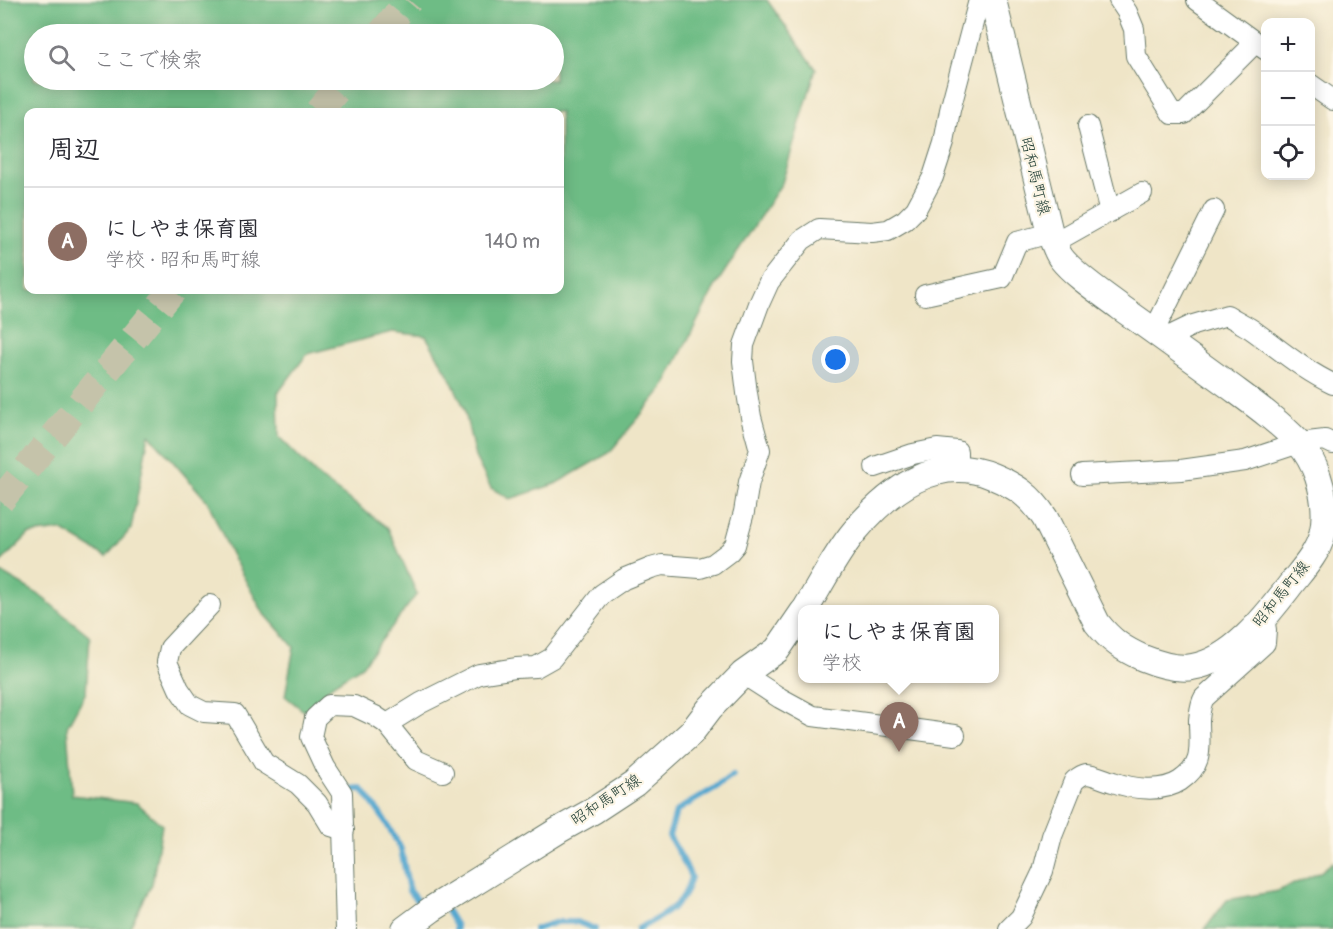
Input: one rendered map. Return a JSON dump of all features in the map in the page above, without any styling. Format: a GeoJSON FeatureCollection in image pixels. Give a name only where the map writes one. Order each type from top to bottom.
{"type":"FeatureCollection","features":[{"type":"Feature","properties":{"kind":"main road","name":"昭和馬町線"},"geometry":{"type":"LineString","coordinates":[[808,605],[854,532],[888,497],[912,481],[929,474],[957,468],[983,472],[1019,489],[1034,502],[1045,518],[1097,623],[1105,633],[1118,645],[1131,652],[1170,666],[1193,667],[1215,659],[1237,646],[1276,604],[1309,561],[1322,538],[1325,514],[1318,476],[1299,442],[1264,411],[1102,294],[1060,256],[1051,238],[993,0]]}},
{"type":"Feature","properties":{"kind":"main road","name":"昭和馬町線"},"geometry":{"type":"LineString","coordinates":[[405,929],[432,909],[634,784],[691,733],[710,708],[743,674],[777,650],[798,620]]}},
{"type":"Feature","properties":{"kind":"street"},"geometry":{"type":"LineString","coordinates":[[387,724],[421,703],[479,674],[536,667],[552,658],[602,594],[624,579],[662,565],[700,568],[713,564],[735,545],[744,512],[748,482],[760,450],[751,417],[743,361],[744,345],[759,304],[769,282],[802,240],[819,229],[872,232],[888,230],[905,220],[916,209],[933,177],[944,143],[950,110],[979,0]]}},
{"type":"Feature","properties":{"kind":"street"},"geometry":{"type":"LineString","coordinates":[[1119,0],[1134,28],[1136,56],[1172,114],[1184,114],[1260,46],[1197,0]]}},
{"type":"Feature","properties":{"kind":"street"},"geometry":{"type":"LineString","coordinates":[[1315,87],[1333,100]]}},
{"type":"Feature","properties":{"kind":"street"},"geometry":{"type":"LineString","coordinates":[[1088,126],[1110,212]]}},
{"type":"Feature","properties":{"kind":"street"},"geometry":{"type":"LineString","coordinates":[[925,295],[1002,278],[1017,242],[1051,238],[1110,212],[1143,193]]}},
{"type":"Feature","properties":{"kind":"street"},"geometry":{"type":"LineString","coordinates":[[1159,335],[1214,210]]}},
{"type":"Feature","properties":{"kind":"street"},"geometry":{"type":"LineString","coordinates":[[1159,335],[1227,315],[1333,384]]}},
{"type":"Feature","properties":{"kind":"street"},"geometry":{"type":"LineString","coordinates":[[1082,475],[1181,470],[1245,461],[1299,442],[1325,440],[1333,444]]}},
{"type":"Feature","properties":{"kind":"street"},"geometry":{"type":"LineString","coordinates":[[875,467],[913,454],[937,449],[957,451],[957,468]]}},
{"type":"Feature","properties":{"kind":"street"},"geometry":{"type":"LineString","coordinates":[[210,605],[170,648],[167,662],[179,688],[190,705],[204,712],[235,714],[264,763],[298,784],[317,803],[331,826],[344,830]]}},
{"type":"Feature","properties":{"kind":"street"},"geometry":{"type":"LineString","coordinates":[[1009,929],[1021,917],[1043,871],[1052,836],[1074,781],[1088,774],[1118,784],[1165,788],[1186,777],[1198,762],[1201,703],[1265,643],[1266,630],[1263,618]]}},
{"type":"Feature","properties":{"kind":"street"},"geometry":{"type":"LineString","coordinates":[[743,674],[813,716],[956,735]]}},
{"type":"Feature","properties":{"kind":"street"},"geometry":{"type":"LineString","coordinates":[[346,929],[342,793],[325,767],[311,737],[315,718],[329,705],[354,706],[387,724],[416,760],[443,772]]}},
{"type":"Feature","properties":{"kind":"green space"},"geometry":{"type":"Polygon","coordinates":[[[0,0],[767,0],[816,69],[782,183],[716,285],[663,388],[609,453],[555,484],[510,499],[491,488],[475,457],[464,407],[426,336],[392,332],[307,354],[278,393],[279,437],[321,479],[388,528],[417,594],[362,666],[333,684],[305,712],[285,696],[294,647],[263,612],[231,554],[208,502],[149,434],[131,529],[106,557],[61,530],[29,534],[0,563],[0,0]]]}},
{"type":"Feature","properties":{"kind":"green space"},"geometry":{"type":"Polygon","coordinates":[[[0,572],[38,594],[90,636],[86,692],[67,727],[72,795],[137,803],[162,825],[152,884],[129,929],[0,929],[0,572]]]}},
{"type":"Feature","properties":{"kind":"green space"},"geometry":{"type":"Polygon","coordinates":[[[1333,862],[1333,929],[1205,929],[1227,900],[1278,891],[1319,873],[1333,862]]]}},
{"type":"Feature","properties":{"kind":"waterway"},"geometry":{"type":"LineString","coordinates":[[638,929],[675,906],[684,895],[691,877],[669,836],[676,812],[733,775]]}},
{"type":"Feature","properties":{"kind":"waterway"},"geometry":{"type":"LineString","coordinates":[[350,790],[362,789],[384,819],[401,849],[409,891],[419,903]]}},
{"type":"Feature","properties":{"kind":"waterway"},"geometry":{"type":"LineString","coordinates":[[447,911],[456,929]]}},
{"type":"Feature","properties":{"kind":"waterway"},"geometry":{"type":"LineString","coordinates":[[535,929],[557,922],[577,922],[595,929]]}},
{"type":"Feature","properties":{"kind":"tunnel"},"geometry":{"type":"LineString","coordinates":[[389,24],[409,0]]}},
{"type":"Feature","properties":{"kind":"tunnel"},"geometry":{"type":"LineString","coordinates":[[321,108],[337,90]]}},
{"type":"Feature","properties":{"kind":"tunnel"},"geometry":{"type":"LineString","coordinates":[[0,501],[170,294]]}},
{"type":"Feature","properties":{"kind":"place","name":"にしやま保育園"},"geometry":{"type":"Point","coordinates":[899,752]}}]}
